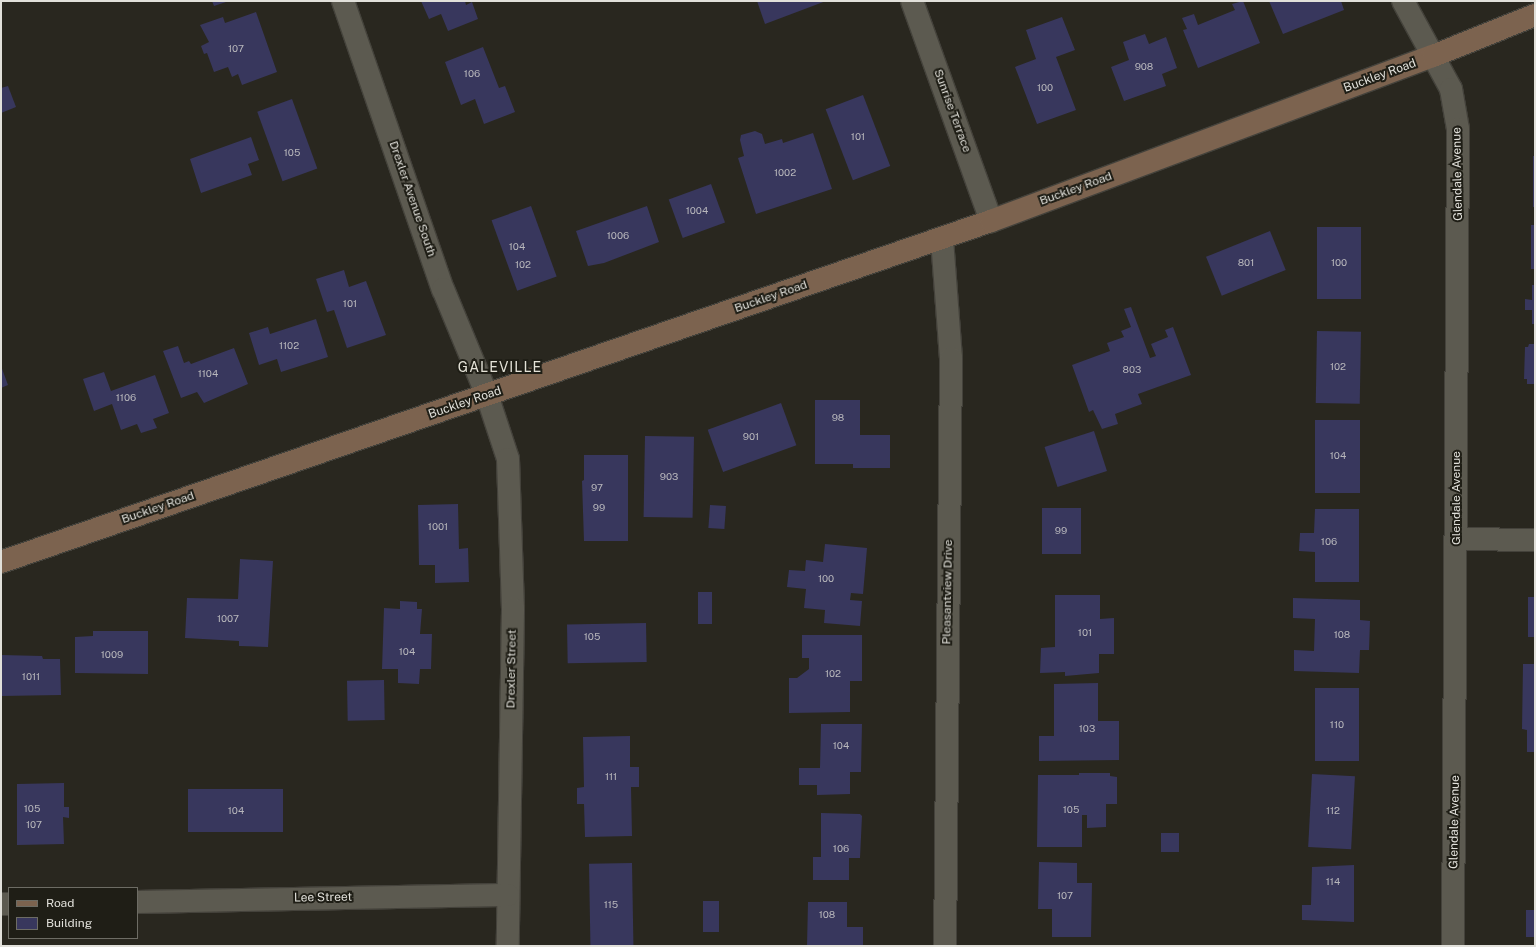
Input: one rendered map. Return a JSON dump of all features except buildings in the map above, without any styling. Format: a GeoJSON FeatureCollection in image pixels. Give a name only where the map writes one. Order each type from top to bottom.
{"type":"FeatureCollection","features":[{"type":"Feature","properties":{"kind":"street","name":"Drexler Avenue South"},"geometry":{"type":"LineString","coordinates":[[343,1],[443,289],[487,395]]}},
{"type":"Feature","properties":{"kind":"street","name":"Sunrise Terrace"},"geometry":{"type":"LineString","coordinates":[[912,1],[991,221]]}},
{"type":"Feature","properties":{"kind":"street","name":"Glendale Avenue"},"geometry":{"type":"LineString","coordinates":[[1403,1],[1451,89],[1458,129],[1457,539],[1453,946]]}},
{"type":"Feature","properties":{"kind":"street","name":"Buckley Road"},"geometry":{"type":"LineString","coordinates":[[1,562],[942,239],[1433,56],[1535,16]]}},
{"type":"Feature","properties":{"kind":"street","name":"Pleasantview Drive"},"geometry":{"type":"LineString","coordinates":[[942,239],[951,358],[944,946]]}},
{"type":"Feature","properties":{"kind":"street","name":"Drexler Street"},"geometry":{"type":"LineString","coordinates":[[487,395],[508,459],[514,609],[508,946]]}},
{"type":"Feature","properties":{"kind":"street"},"geometry":{"type":"LineString","coordinates":[[1457,539],[1535,540]]}},
{"type":"Feature","properties":{"kind":"street","name":"Lee Street"},"geometry":{"type":"LineString","coordinates":[[138,902],[508,895]]}},
{"type":"Feature","properties":{"kind":"district","name":"GALEVILLE"},"geometry":{"type":"Point","coordinates":[500,367]}}]}
